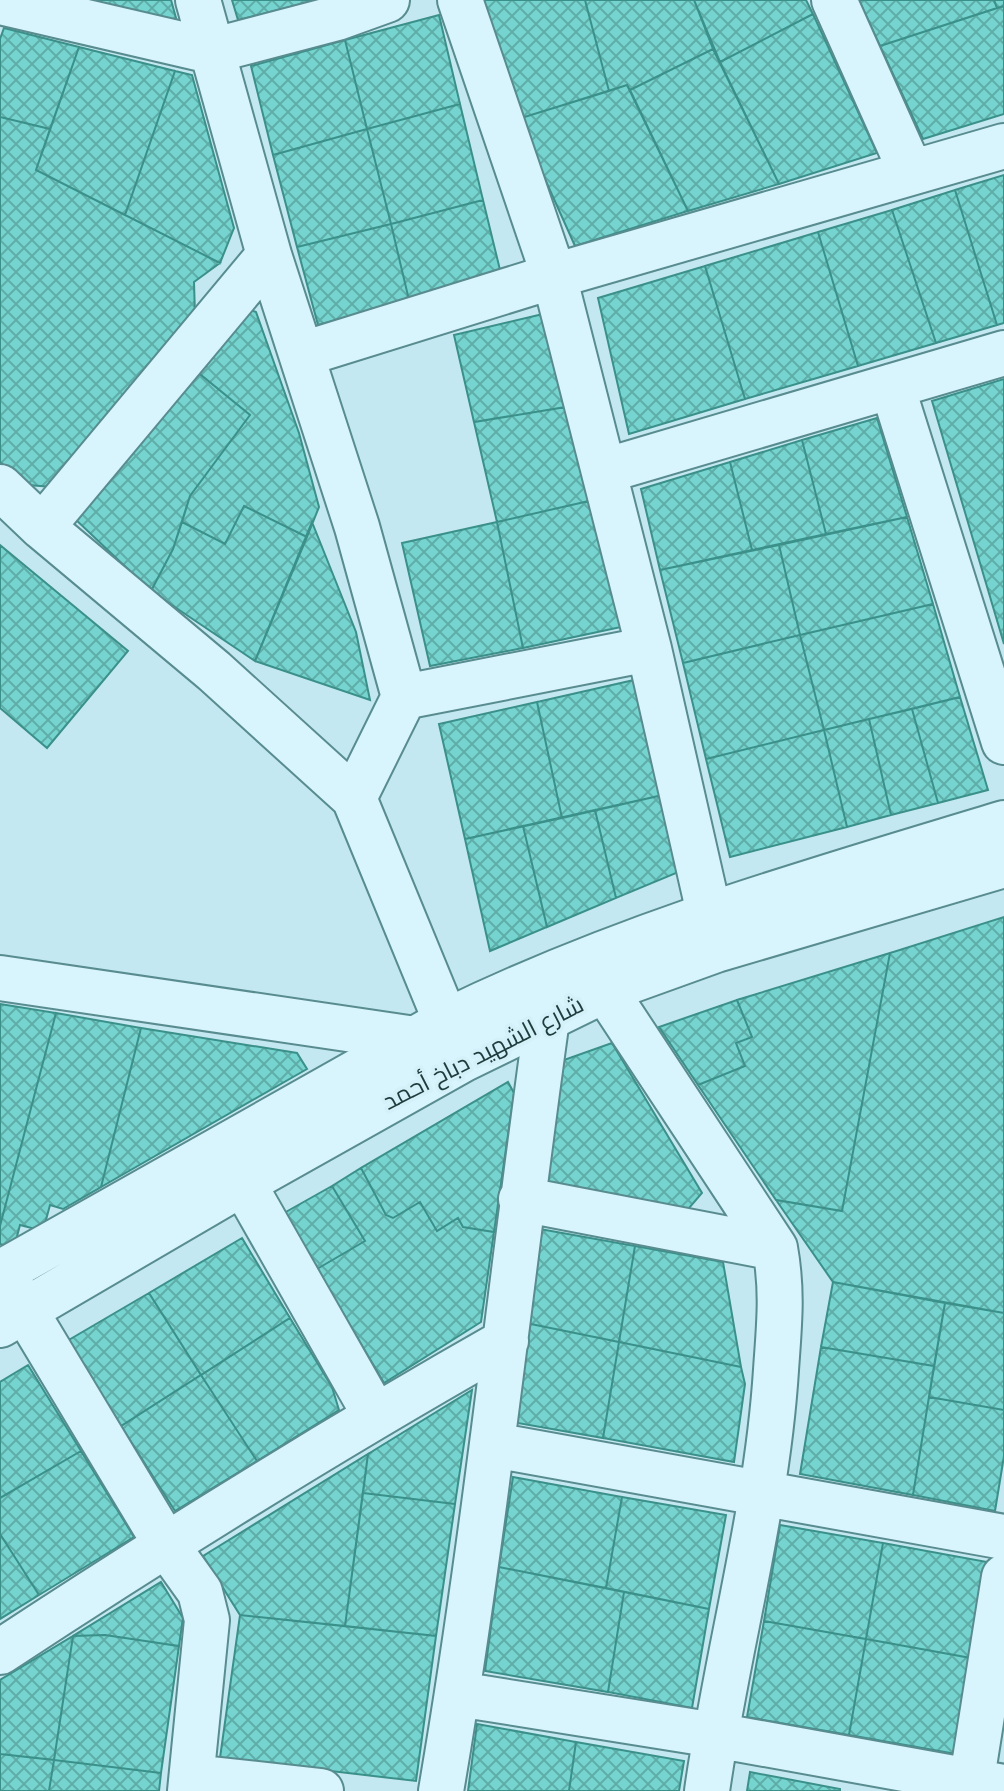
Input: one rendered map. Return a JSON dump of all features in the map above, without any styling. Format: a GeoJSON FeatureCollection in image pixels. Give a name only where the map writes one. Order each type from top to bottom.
{"type":"FeatureCollection","features":[{"type":"Feature","properties":{"kind":"street"},"geometry":{"type":"LineString","coordinates":[[198,0],[269,255],[357,527],[404,697],[354,798]]}},
{"type":"Feature","properties":{"kind":"street"},"geometry":{"type":"LineString","coordinates":[[0,2],[211,51],[337,18],[387,0]]}},
{"type":"Feature","properties":{"kind":"street"},"geometry":{"type":"LineString","coordinates":[[460,0],[554,276],[649,649],[709,913]]}},
{"type":"Feature","properties":{"kind":"street"},"geometry":{"type":"LineString","coordinates":[[834,0],[911,172]]}},
{"type":"Feature","properties":{"kind":"street"},"geometry":{"type":"LineString","coordinates":[[303,354],[554,276],[1004,146]]}},
{"type":"Feature","properties":{"kind":"street"},"geometry":{"type":"LineString","coordinates":[[42,527],[269,255]]}},
{"type":"Feature","properties":{"kind":"street"},"geometry":{"type":"LineString","coordinates":[[604,471],[1004,353]]}},
{"type":"Feature","properties":{"kind":"street"},"geometry":{"type":"LineString","coordinates":[[892,386],[1004,742]]}},
{"type":"Feature","properties":{"kind":"street"},"geometry":{"type":"LineString","coordinates":[[0,487],[42,527],[214,671],[354,798],[441,1040],[0,978]]}},
{"type":"Feature","properties":{"kind":"street"},"geometry":{"type":"LineString","coordinates":[[404,697],[649,649]]}},
{"type":"Feature","properties":{"kind":"street","name":"شارع الشهيد دباخ أحمد"},"geometry":{"type":"LineString","coordinates":[[13,1318],[243,1183],[512,990],[592,956],[709,913],[1004,823]]}},
{"type":"Feature","properties":{"kind":"street","name":"شارع الشهيد دباخ أحمد"},"geometry":{"type":"LineString","coordinates":[[1,1273],[441,1040],[547,1019],[605,990],[716,950],[1004,865]]}},
{"type":"Feature","properties":{"kind":"street"},"geometry":{"type":"LineString","coordinates":[[605,990],[775,1248],[782,1282],[773,1426],[707,1791]]}},
{"type":"Feature","properties":{"kind":"street"},"geometry":{"type":"LineString","coordinates":[[441,1791],[493,1445],[521,1199],[547,1019]]}},
{"type":"Feature","properties":{"kind":"street"},"geometry":{"type":"LineString","coordinates":[[243,1183],[375,1415]]}},
{"type":"Feature","properties":{"kind":"street"},"geometry":{"type":"LineString","coordinates":[[521,1199],[775,1248]]}},
{"type":"Feature","properties":{"kind":"street"},"geometry":{"type":"LineString","coordinates":[[1,1273],[13,1318],[200,1592],[207,1620],[192,1784],[321,1791]]}},
{"type":"Feature","properties":{"kind":"street"},"geometry":{"type":"LineString","coordinates":[[0,1652],[165,1543],[375,1415],[506,1341]]}},
{"type":"Feature","properties":{"kind":"street"},"geometry":{"type":"LineString","coordinates":[[493,1445],[1004,1537]]}},
{"type":"Feature","properties":{"kind":"street"},"geometry":{"type":"LineString","coordinates":[[458,1694],[715,1735],[982,1786],[1004,1577]]}},
{"type":"Feature","properties":{"kind":"building"},"geometry":{"type":"Polygon","coordinates":[[[78,0],[171,0],[178,25],[78,0]]]}},
{"type":"Feature","properties":{"kind":"building"},"geometry":{"type":"Polygon","coordinates":[[[232,0],[317,0],[238,20],[232,0]]]}},
{"type":"Feature","properties":{"kind":"building"},"geometry":{"type":"Polygon","coordinates":[[[484,0],[585,0],[609,91],[518,119],[484,0]]]}},
{"type":"Feature","properties":{"kind":"building"},"geometry":{"type":"Polygon","coordinates":[[[585,0],[694,0],[713,49],[630,90],[627,85],[609,91],[585,0]]]}},
{"type":"Feature","properties":{"kind":"building"},"geometry":{"type":"Polygon","coordinates":[[[694,0],[806,0],[813,14],[720,62],[694,0]]]}},
{"type":"Feature","properties":{"kind":"building"},"geometry":{"type":"Polygon","coordinates":[[[859,0],[994,0],[997,8],[880,46],[859,0]]]}},
{"type":"Feature","properties":{"kind":"building"},"geometry":{"type":"Polygon","coordinates":[[[994,0],[1004,0],[1004,6],[997,8],[994,0]]]}},
{"type":"Feature","properties":{"kind":"building"},"geometry":{"type":"Polygon","coordinates":[[[1004,6],[1004,114],[923,139],[880,46],[1004,6]]]}},
{"type":"Feature","properties":{"kind":"building"},"geometry":{"type":"Polygon","coordinates":[[[813,14],[877,153],[779,184],[720,62],[813,14]]]}},
{"type":"Feature","properties":{"kind":"building"},"geometry":{"type":"Polygon","coordinates":[[[439,15],[460,104],[367,129],[345,40],[439,15]]]}},
{"type":"Feature","properties":{"kind":"building"},"geometry":{"type":"Polygon","coordinates":[[[4,28],[79,47],[50,129],[0,117],[0,39],[4,28]]]}},
{"type":"Feature","properties":{"kind":"building"},"geometry":{"type":"Polygon","coordinates":[[[345,40],[367,129],[273,155],[251,66],[345,40]]]}},
{"type":"Feature","properties":{"kind":"building"},"geometry":{"type":"Polygon","coordinates":[[[79,47],[175,71],[125,215],[36,170],[79,47]]]}},
{"type":"Feature","properties":{"kind":"building"},"geometry":{"type":"Polygon","coordinates":[[[713,49],[779,184],[688,211],[630,90],[713,49]]]}},
{"type":"Feature","properties":{"kind":"building"},"geometry":{"type":"Polygon","coordinates":[[[175,71],[192,75],[234,228],[220,263],[125,215],[175,71]]]}},
{"type":"Feature","properties":{"kind":"building"},"geometry":{"type":"Polygon","coordinates":[[[627,85],[688,211],[575,246],[518,119],[627,85]]]}},
{"type":"Feature","properties":{"kind":"building"},"geometry":{"type":"Polygon","coordinates":[[[460,104],[483,200],[391,224],[367,129],[460,104]]]}},
{"type":"Feature","properties":{"kind":"building"},"geometry":{"type":"Polygon","coordinates":[[[0,117],[50,129],[36,170],[220,263],[194,282],[195,315],[52,487],[28,485],[0,462],[0,117]]]}},
{"type":"Feature","properties":{"kind":"building"},"geometry":{"type":"Polygon","coordinates":[[[367,129],[391,224],[297,247],[273,155],[367,129]]]}},
{"type":"Feature","properties":{"kind":"building"},"geometry":{"type":"Polygon","coordinates":[[[1004,175],[1004,323],[997,325],[955,190],[1004,175]]]}},
{"type":"Feature","properties":{"kind":"building"},"geometry":{"type":"Polygon","coordinates":[[[955,190],[997,325],[936,343],[892,210],[955,190]]]}},
{"type":"Feature","properties":{"kind":"building"},"geometry":{"type":"Polygon","coordinates":[[[483,200],[501,274],[409,300],[391,224],[483,200]]]}},
{"type":"Feature","properties":{"kind":"building"},"geometry":{"type":"Polygon","coordinates":[[[892,210],[936,343],[858,366],[818,232],[892,210]]]}},
{"type":"Feature","properties":{"kind":"building"},"geometry":{"type":"Polygon","coordinates":[[[391,224],[409,300],[318,325],[297,247],[391,224]]]}},
{"type":"Feature","properties":{"kind":"building"},"geometry":{"type":"Polygon","coordinates":[[[818,232],[858,366],[745,399],[705,266],[818,232]]]}},
{"type":"Feature","properties":{"kind":"building"},"geometry":{"type":"Polygon","coordinates":[[[705,266],[745,399],[629,434],[598,298],[705,266]]]}},
{"type":"Feature","properties":{"kind":"building"},"geometry":{"type":"Polygon","coordinates":[[[246,308],[256,312],[299,433],[319,507],[307,537],[244,506],[225,544],[182,522],[190,496],[250,415],[195,370],[246,308]]]}},
{"type":"Feature","properties":{"kind":"building"},"geometry":{"type":"Polygon","coordinates":[[[543,314],[566,407],[474,422],[454,335],[543,314]]]}},
{"type":"Feature","properties":{"kind":"building"},"geometry":{"type":"Polygon","coordinates":[[[195,370],[250,415],[190,496],[173,549],[151,591],[74,518],[195,370]]]}},
{"type":"Feature","properties":{"kind":"building"},"geometry":{"type":"Polygon","coordinates":[[[1004,379],[1004,644],[932,401],[1004,379]]]}},
{"type":"Feature","properties":{"kind":"building"},"geometry":{"type":"Polygon","coordinates":[[[566,407],[589,501],[497,522],[474,422],[566,407]]]}},
{"type":"Feature","properties":{"kind":"building"},"geometry":{"type":"Polygon","coordinates":[[[877,418],[907,517],[826,534],[802,440],[877,418]]]}},
{"type":"Feature","properties":{"kind":"building"},"geometry":{"type":"Polygon","coordinates":[[[802,440],[826,534],[752,550],[730,462],[802,440]]]}},
{"type":"Feature","properties":{"kind":"building"},"geometry":{"type":"Polygon","coordinates":[[[730,462],[752,550],[660,570],[641,489],[730,462]]]}},
{"type":"Feature","properties":{"kind":"building"},"geometry":{"type":"Polygon","coordinates":[[[589,501],[621,627],[523,648],[497,522],[589,501]]]}},
{"type":"Feature","properties":{"kind":"building"},"geometry":{"type":"Polygon","coordinates":[[[244,506],[307,537],[255,661],[151,591],[173,549],[182,522],[225,544],[244,506]]]}},
{"type":"Feature","properties":{"kind":"building"},"geometry":{"type":"Polygon","coordinates":[[[907,517],[933,604],[800,635],[779,545],[907,517]]]}},
{"type":"Feature","properties":{"kind":"building"},"geometry":{"type":"Polygon","coordinates":[[[312,522],[356,632],[370,700],[255,661],[312,522]]]}},
{"type":"Feature","properties":{"kind":"building"},"geometry":{"type":"Polygon","coordinates":[[[497,522],[523,648],[430,666],[402,543],[497,522]]]}},
{"type":"Feature","properties":{"kind":"building"},"geometry":{"type":"Polygon","coordinates":[[[0,545],[128,651],[47,748],[0,708],[0,545]]]}},
{"type":"Feature","properties":{"kind":"building"},"geometry":{"type":"Polygon","coordinates":[[[779,545],[800,635],[683,663],[660,570],[779,545]]]}},
{"type":"Feature","properties":{"kind":"building"},"geometry":{"type":"Polygon","coordinates":[[[933,604],[960,697],[824,730],[800,635],[933,604]]]}},
{"type":"Feature","properties":{"kind":"building"},"geometry":{"type":"Polygon","coordinates":[[[800,635],[824,730],[706,759],[683,663],[800,635]]]}},
{"type":"Feature","properties":{"kind":"building"},"geometry":{"type":"Polygon","coordinates":[[[634,680],[663,795],[562,818],[537,702],[634,680]]]}},
{"type":"Feature","properties":{"kind":"building"},"geometry":{"type":"Polygon","coordinates":[[[960,697],[988,790],[938,803],[912,709],[960,697]]]}},
{"type":"Feature","properties":{"kind":"building"},"geometry":{"type":"Polygon","coordinates":[[[537,702],[562,818],[465,839],[439,724],[537,702]]]}},
{"type":"Feature","properties":{"kind":"building"},"geometry":{"type":"Polygon","coordinates":[[[912,709],[938,803],[891,815],[869,719],[912,709]]]}},
{"type":"Feature","properties":{"kind":"building"},"geometry":{"type":"Polygon","coordinates":[[[869,719],[891,815],[847,827],[824,730],[869,719]]]}},
{"type":"Feature","properties":{"kind":"building"},"geometry":{"type":"Polygon","coordinates":[[[824,730],[847,827],[730,857],[706,759],[824,730]]]}},
{"type":"Feature","properties":{"kind":"building"},"geometry":{"type":"Polygon","coordinates":[[[663,795],[681,871],[616,898],[595,810],[663,795]]]}},
{"type":"Feature","properties":{"kind":"building"},"geometry":{"type":"Polygon","coordinates":[[[595,810],[616,898],[547,927],[523,826],[595,810]]]}},
{"type":"Feature","properties":{"kind":"building"},"geometry":{"type":"Polygon","coordinates":[[[523,826],[547,927],[490,951],[465,839],[523,826]]]}},
{"type":"Feature","properties":{"kind":"building"},"geometry":{"type":"Polygon","coordinates":[[[1004,917],[1004,1313],[833,1282],[776,1200],[842,1211],[890,953],[1004,917]]]}},
{"type":"Feature","properties":{"kind":"building"},"geometry":{"type":"Polygon","coordinates":[[[890,953],[842,1211],[776,1200],[698,1085],[745,1066],[736,1043],[752,1037],[737,1000],[890,953]]]}},
{"type":"Feature","properties":{"kind":"building"},"geometry":{"type":"Polygon","coordinates":[[[737,1000],[752,1037],[736,1043],[745,1066],[698,1085],[659,1027],[737,1000]]]}},
{"type":"Feature","properties":{"kind":"building"},"geometry":{"type":"Polygon","coordinates":[[[0,1004],[56,1013],[0,1226],[0,1004]]]}},
{"type":"Feature","properties":{"kind":"building"},"geometry":{"type":"Polygon","coordinates":[[[56,1013],[141,1028],[101,1187],[63,1209],[50,1205],[43,1231],[20,1225],[14,1248],[0,1244],[0,1226],[56,1013]]]}},
{"type":"Feature","properties":{"kind":"building"},"geometry":{"type":"Polygon","coordinates":[[[141,1028],[297,1053],[307,1069],[101,1187],[141,1028]]]}},
{"type":"Feature","properties":{"kind":"building"},"geometry":{"type":"Polygon","coordinates":[[[612,1043],[702,1193],[684,1214],[545,1182],[564,1060],[612,1043]]]}},
{"type":"Feature","properties":{"kind":"building"},"geometry":{"type":"Polygon","coordinates":[[[508,1082],[514,1093],[494,1232],[463,1227],[458,1218],[437,1231],[420,1202],[393,1218],[386,1215],[361,1168],[508,1082]]]}},
{"type":"Feature","properties":{"kind":"building"},"geometry":{"type":"Polygon","coordinates":[[[361,1168],[386,1215],[393,1218],[420,1202],[437,1231],[458,1218],[463,1227],[494,1232],[481,1322],[384,1383],[317,1269],[365,1241],[332,1186],[361,1168]]]}},
{"type":"Feature","properties":{"kind":"building"},"geometry":{"type":"Polygon","coordinates":[[[332,1186],[365,1241],[317,1269],[284,1213],[332,1186]]]}},
{"type":"Feature","properties":{"kind":"building"},"geometry":{"type":"Polygon","coordinates":[[[540,1229],[635,1246],[619,1342],[526,1323],[540,1229]]]}},
{"type":"Feature","properties":{"kind":"building"},"geometry":{"type":"Polygon","coordinates":[[[242,1238],[290,1318],[201,1375],[149,1293],[242,1238]]]}},
{"type":"Feature","properties":{"kind":"building"},"geometry":{"type":"Polygon","coordinates":[[[635,1246],[723,1262],[741,1367],[619,1342],[635,1246]]]}},
{"type":"Feature","properties":{"kind":"building"},"geometry":{"type":"Polygon","coordinates":[[[833,1282],[945,1303],[934,1366],[821,1347],[833,1282]]]}},
{"type":"Feature","properties":{"kind":"building"},"geometry":{"type":"Polygon","coordinates":[[[149,1293],[201,1375],[121,1426],[67,1341],[149,1293]]]}},
{"type":"Feature","properties":{"kind":"building"},"geometry":{"type":"Polygon","coordinates":[[[945,1303],[1004,1313],[1004,1410],[929,1397],[945,1303]]]}},
{"type":"Feature","properties":{"kind":"building"},"geometry":{"type":"Polygon","coordinates":[[[290,1318],[332,1387],[339,1410],[257,1461],[201,1375],[290,1318]]]}},
{"type":"Feature","properties":{"kind":"building"},"geometry":{"type":"Polygon","coordinates":[[[526,1323],[619,1342],[603,1438],[512,1422],[526,1323]]]}},
{"type":"Feature","properties":{"kind":"building"},"geometry":{"type":"Polygon","coordinates":[[[619,1342],[741,1367],[745,1384],[734,1462],[603,1438],[619,1342]]]}},
{"type":"Feature","properties":{"kind":"building"},"geometry":{"type":"Polygon","coordinates":[[[821,1347],[934,1366],[913,1495],[800,1474],[821,1347]]]}},
{"type":"Feature","properties":{"kind":"building"},"geometry":{"type":"Polygon","coordinates":[[[28,1365],[81,1451],[0,1498],[0,1382],[28,1365]]]}},
{"type":"Feature","properties":{"kind":"building"},"geometry":{"type":"Polygon","coordinates":[[[201,1375],[257,1461],[175,1511],[121,1426],[201,1375]]]}},
{"type":"Feature","properties":{"kind":"building"},"geometry":{"type":"Polygon","coordinates":[[[472,1390],[455,1504],[363,1493],[368,1454],[472,1390]]]}},
{"type":"Feature","properties":{"kind":"building"},"geometry":{"type":"Polygon","coordinates":[[[929,1397],[1004,1410],[1004,1456],[995,1511],[913,1495],[929,1397]]]}},
{"type":"Feature","properties":{"kind":"building"},"geometry":{"type":"Polygon","coordinates":[[[81,1451],[134,1537],[39,1595],[0,1534],[0,1498],[81,1451]]]}},
{"type":"Feature","properties":{"kind":"building"},"geometry":{"type":"Polygon","coordinates":[[[368,1454],[345,1626],[240,1615],[203,1556],[368,1454]]]}},
{"type":"Feature","properties":{"kind":"building"},"geometry":{"type":"Polygon","coordinates":[[[513,1477],[622,1497],[606,1588],[499,1567],[513,1477]]]}},
{"type":"Feature","properties":{"kind":"building"},"geometry":{"type":"Polygon","coordinates":[[[363,1493],[455,1504],[436,1636],[345,1626],[363,1493]]]}},
{"type":"Feature","properties":{"kind":"building"},"geometry":{"type":"Polygon","coordinates":[[[622,1497],[726,1515],[709,1609],[606,1588],[622,1497]]]}},
{"type":"Feature","properties":{"kind":"building"},"geometry":{"type":"Polygon","coordinates":[[[780,1525],[883,1543],[866,1639],[764,1621],[780,1525]]]}},
{"type":"Feature","properties":{"kind":"building"},"geometry":{"type":"Polygon","coordinates":[[[0,1534],[39,1595],[0,1619],[0,1534]]]}},
{"type":"Feature","properties":{"kind":"building"},"geometry":{"type":"Polygon","coordinates":[[[883,1543],[987,1562],[971,1658],[866,1639],[883,1543]]]}},
{"type":"Feature","properties":{"kind":"building"},"geometry":{"type":"Polygon","coordinates":[[[499,1567],[624,1592],[608,1692],[485,1671],[499,1567]]]}},
{"type":"Feature","properties":{"kind":"building"},"geometry":{"type":"Polygon","coordinates":[[[161,1582],[183,1618],[179,1646],[105,1635],[73,1636],[161,1582]]]}},
{"type":"Feature","properties":{"kind":"building"},"geometry":{"type":"Polygon","coordinates":[[[624,1592],[709,1609],[692,1708],[608,1692],[624,1592]]]}},
{"type":"Feature","properties":{"kind":"building"},"geometry":{"type":"Polygon","coordinates":[[[240,1615],[436,1636],[416,1781],[220,1758],[240,1615]]]}},
{"type":"Feature","properties":{"kind":"building"},"geometry":{"type":"Polygon","coordinates":[[[764,1621],[866,1639],[849,1735],[747,1717],[764,1621]]]}},
{"type":"Feature","properties":{"kind":"building"},"geometry":{"type":"Polygon","coordinates":[[[105,1635],[179,1646],[161,1773],[54,1760],[73,1636],[105,1635]]]}},
{"type":"Feature","properties":{"kind":"building"},"geometry":{"type":"Polygon","coordinates":[[[73,1636],[54,1760],[0,1754],[0,1680],[73,1636]]]}},
{"type":"Feature","properties":{"kind":"building"},"geometry":{"type":"Polygon","coordinates":[[[866,1639],[971,1658],[956,1754],[849,1735],[866,1639]]]}},
{"type":"Feature","properties":{"kind":"building"},"geometry":{"type":"Polygon","coordinates":[[[477,1724],[576,1742],[569,1791],[468,1791],[477,1724]]]}},
{"type":"Feature","properties":{"kind":"building"},"geometry":{"type":"Polygon","coordinates":[[[576,1742],[684,1761],[679,1791],[569,1791],[576,1742]]]}},
{"type":"Feature","properties":{"kind":"building"},"geometry":{"type":"Polygon","coordinates":[[[0,1754],[54,1760],[49,1791],[0,1791],[0,1754]]]}},
{"type":"Feature","properties":{"kind":"building"},"geometry":{"type":"Polygon","coordinates":[[[54,1760],[161,1773],[159,1791],[49,1791],[54,1760]]]}},
{"type":"Feature","properties":{"kind":"building"},"geometry":{"type":"Polygon","coordinates":[[[750,1772],[840,1789],[840,1791],[747,1791],[750,1772]]]}}]}
